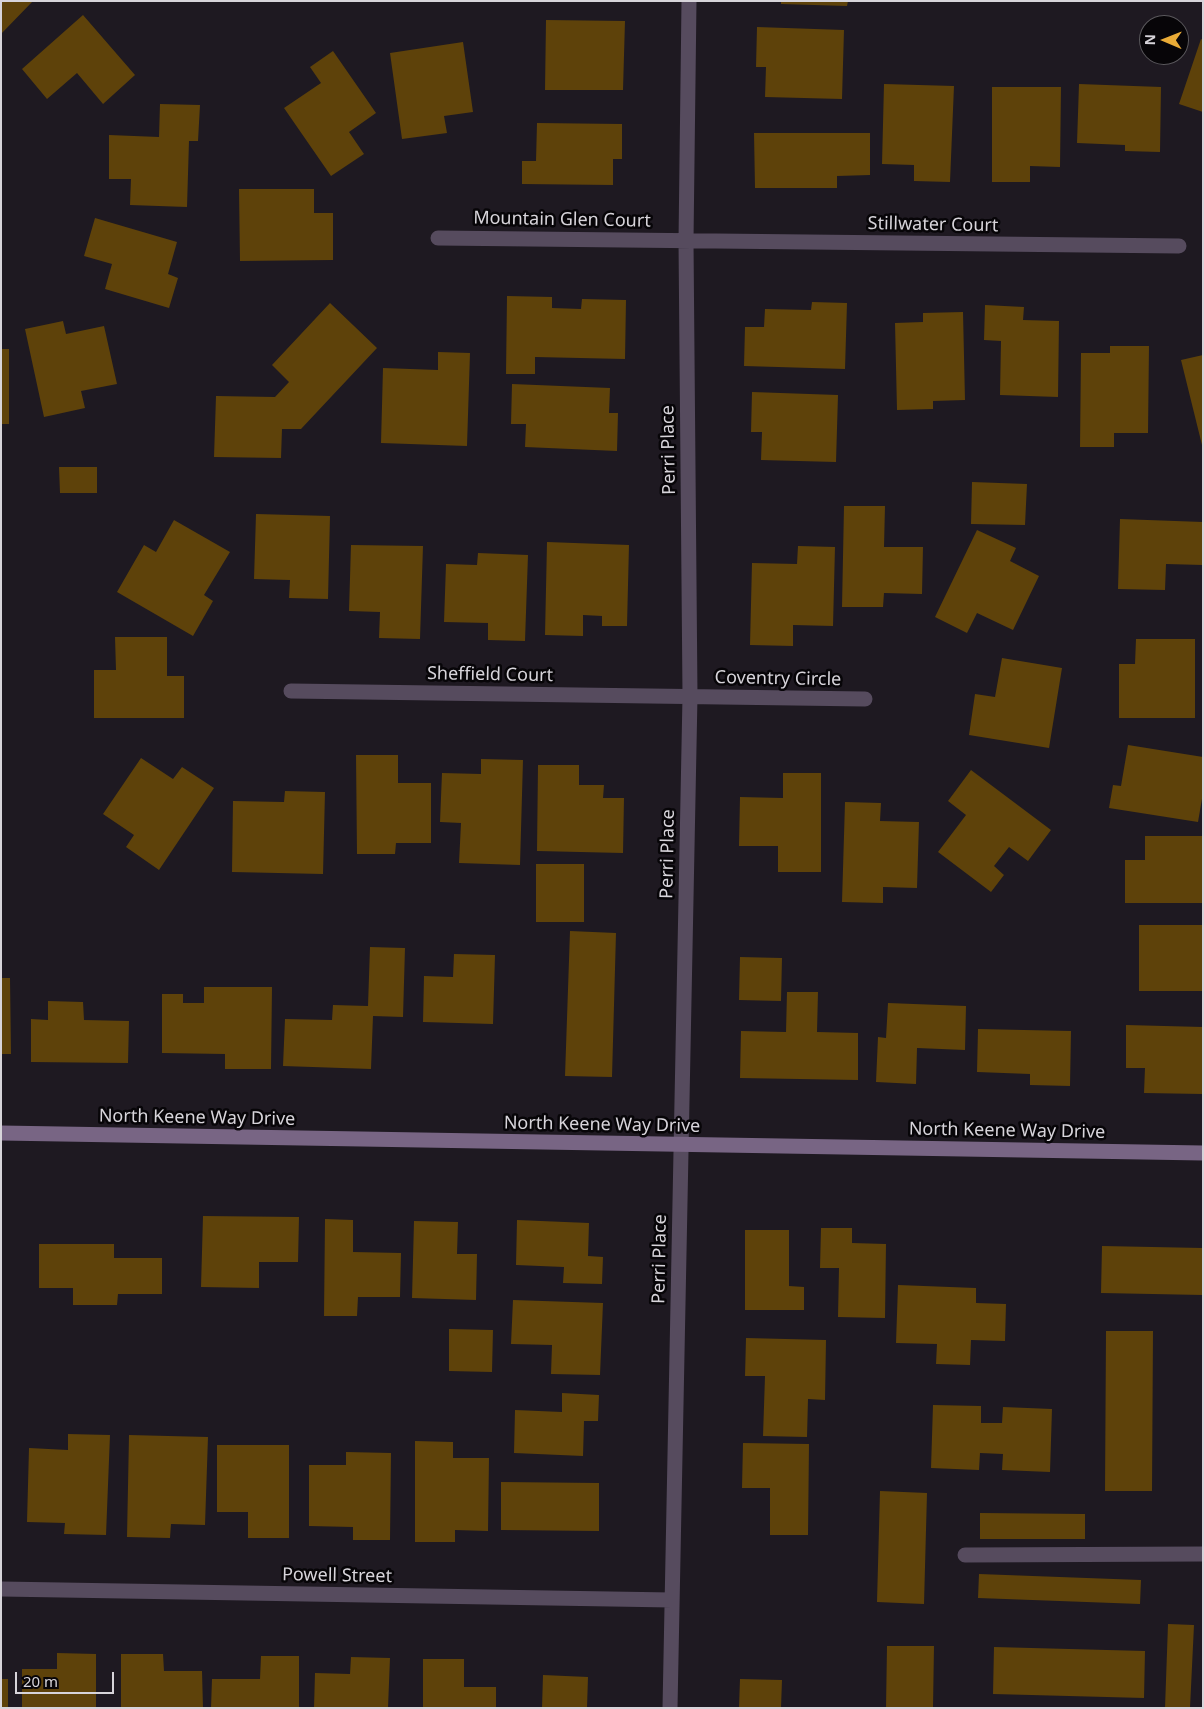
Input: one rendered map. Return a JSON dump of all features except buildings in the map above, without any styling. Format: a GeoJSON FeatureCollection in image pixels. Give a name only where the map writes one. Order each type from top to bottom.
{"type":"FeatureCollection","features":[{"type":"Feature","properties":{"kind":"street","name":"Perri Place"},"geometry":{"type":"LineString","coordinates":[[670,1708],[690,696],[686,241],[689,1]]}},
{"type":"Feature","properties":{"kind":"street","name":"Mountain Glen Court"},"geometry":{"type":"LineString","coordinates":[[438,238],[686,241]]}},
{"type":"Feature","properties":{"kind":"street","name":"Stillwater Court"},"geometry":{"type":"LineString","coordinates":[[686,241],[1179,246]]}},
{"type":"Feature","properties":{"kind":"street","name":"Sheffield Court"},"geometry":{"type":"LineString","coordinates":[[290,692],[690,696]]}},
{"type":"Feature","properties":{"kind":"street","name":"Coventry Circle"},"geometry":{"type":"LineString","coordinates":[[690,696],[865,700]]}},
{"type":"Feature","properties":{"kind":"street","name":"North Keene Way Drive"},"geometry":{"type":"LineString","coordinates":[[1,1133],[1203,1153]]}},
{"type":"Feature","properties":{"kind":"street"},"geometry":{"type":"LineString","coordinates":[[965,1554],[1203,1554]]}},
{"type":"Feature","properties":{"kind":"street","name":"Powell Street"},"geometry":{"type":"LineString","coordinates":[[1,1589],[672,1600]]}}]}
